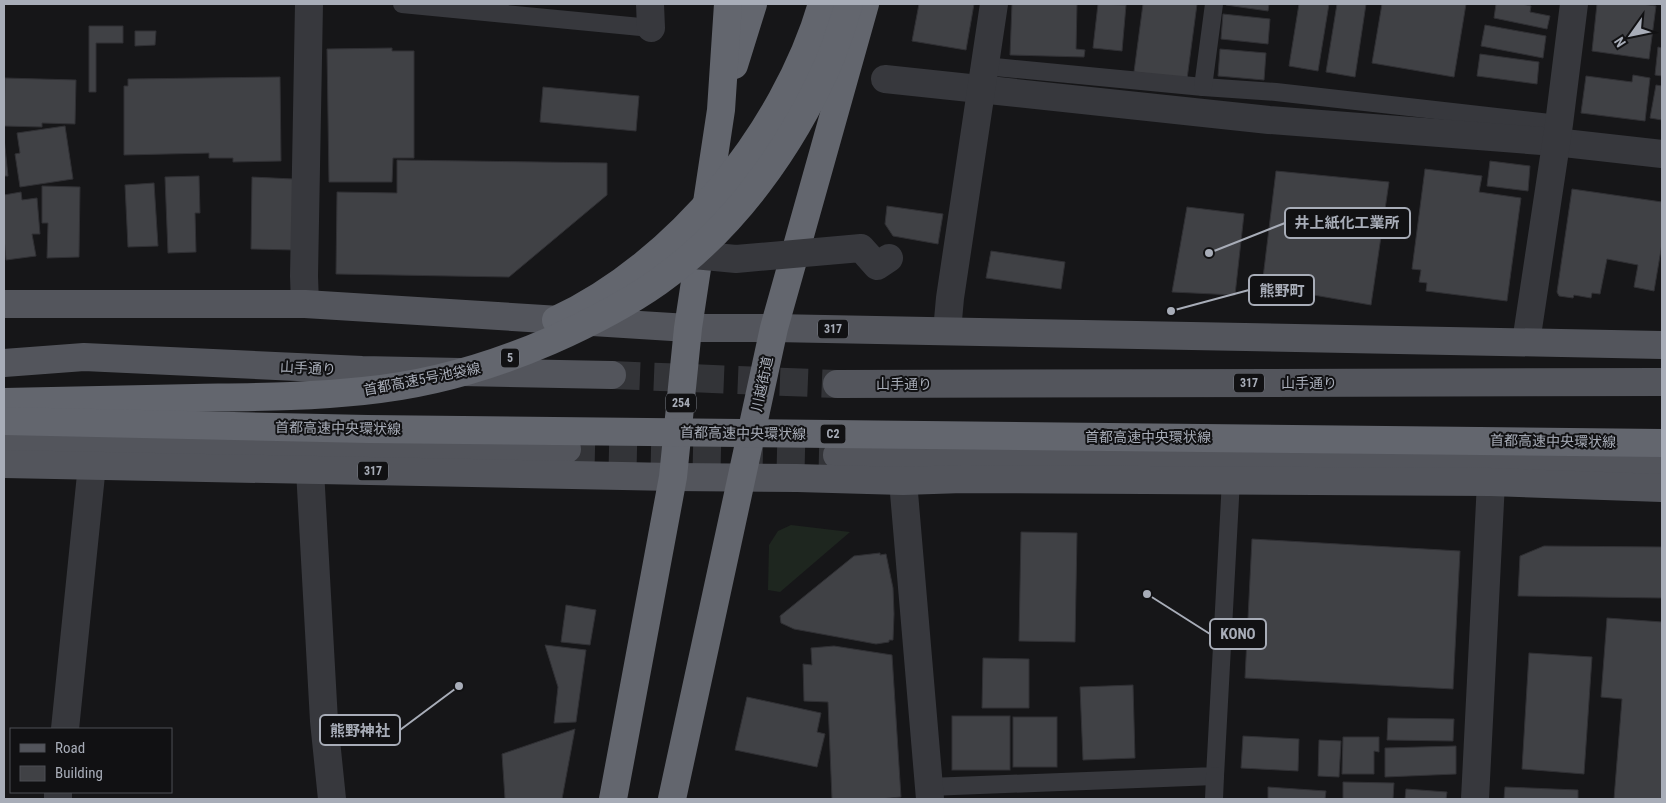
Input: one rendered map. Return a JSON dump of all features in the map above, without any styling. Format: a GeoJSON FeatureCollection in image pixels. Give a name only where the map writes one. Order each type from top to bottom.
{"type":"FeatureCollection","features":[{"type":"Feature","properties":{"kind":"highway","name":"254"},"geometry":{"type":"LineString","coordinates":[[613,799],[673,477],[688,328],[721,110],[728,4]]}},
{"type":"Feature","properties":{"kind":"highway"},"geometry":{"type":"LineString","coordinates":[[721,110],[753,4]]}},
{"type":"Feature","properties":{"kind":"highway","name":"首都高速5号池袋線"},"geometry":{"type":"LineString","coordinates":[[4,389],[157,388],[245,385],[307,382],[366,375],[453,360],[520,337],[562,318],[619,283],[651,258],[698,215],[725,183],[761,133],[779,104],[805,51],[822,4]]}},
{"type":"Feature","properties":{"kind":"highway","name":"首都高速5号池袋線"},"geometry":{"type":"LineString","coordinates":[[4,402],[251,397],[364,391],[454,375],[488,365],[522,353],[584,326],[608,314],[658,282],[685,261],[744,202],[765,175],[783,147],[817,87],[829,61],[849,4]]}},
{"type":"Feature","properties":{"kind":"highway","name":"川越街道"},"geometry":{"type":"LineString","coordinates":[[672,799],[774,328],[865,4]]}},
{"type":"Feature","properties":{"kind":"highway","name":"首都高速中央環状線"},"geometry":{"type":"LineString","coordinates":[[4,410],[1552,428],[1662,431]]}},
{"type":"Feature","properties":{"kind":"highway","name":"首都高速中央環状線"},"geometry":{"type":"LineString","coordinates":[[4,421],[368,429],[1662,443]]}},
{"type":"Feature","properties":{"kind":"main road","name":"317"},"geometry":{"type":"LineString","coordinates":[[4,304],[306,304],[688,328],[947,331],[1662,345]]}},
{"type":"Feature","properties":{"kind":"main road","name":"山手通り"},"geometry":{"type":"LineString","coordinates":[[4,363],[84,357],[362,370],[612,375]]}},
{"type":"Feature","properties":{"kind":"main road","name":"山手通り"},"geometry":{"type":"LineString","coordinates":[[837,384],[1662,382]]}},
{"type":"Feature","properties":{"kind":"main road","name":"317"},"geometry":{"type":"LineString","coordinates":[[4,443],[568,449]]}},
{"type":"Feature","properties":{"kind":"main road"},"geometry":{"type":"LineString","coordinates":[[837,455],[1662,461]]}},
{"type":"Feature","properties":{"kind":"main road","name":"317"},"geometry":{"type":"LineString","coordinates":[[4,464],[903,481],[963,479],[1491,482],[1662,488]]}},
{"type":"Feature","properties":{"kind":"street"},"geometry":{"type":"LineString","coordinates":[[306,304],[304,276],[309,4]]}},
{"type":"Feature","properties":{"kind":"street"},"geometry":{"type":"LineString","coordinates":[[947,331],[950,298],[994,4]]}},
{"type":"Feature","properties":{"kind":"street"},"geometry":{"type":"LineString","coordinates":[[1526,342],[1574,4]]}},
{"type":"Feature","properties":{"kind":"street"},"geometry":{"type":"LineString","coordinates":[[885,79],[983,78],[1269,120],[1557,133],[1662,154]]}},
{"type":"Feature","properties":{"kind":"street"},"geometry":{"type":"LineString","coordinates":[[644,250],[736,259],[861,248],[877,266],[889,258]]}},
{"type":"Feature","properties":{"kind":"street"},"geometry":{"type":"LineString","coordinates":[[65,728],[92,466]]}},
{"type":"Feature","properties":{"kind":"street"},"geometry":{"type":"LineString","coordinates":[[310,470],[324,721],[332,799]]}},
{"type":"Feature","properties":{"kind":"street"},"geometry":{"type":"LineString","coordinates":[[903,481],[930,793]]}},
{"type":"Feature","properties":{"kind":"street"},"geometry":{"type":"LineString","coordinates":[[1475,799],[1491,482]]}},
{"type":"Feature","properties":{"kind":"lane"},"geometry":{"type":"LineString","coordinates":[[402,4],[650,16]]}},
{"type":"Feature","properties":{"kind":"lane"},"geometry":{"type":"LineString","coordinates":[[1203,87],[1214,4]]}},
{"type":"Feature","properties":{"kind":"lane"},"geometry":{"type":"LineString","coordinates":[[983,78],[1203,87],[1305,95],[1557,133]]}},
{"type":"Feature","properties":{"kind":"lane"},"geometry":{"type":"LineString","coordinates":[[1214,799],[1231,480]]}},
{"type":"Feature","properties":{"kind":"lane"},"geometry":{"type":"LineString","coordinates":[[930,793],[1215,776]]}},
{"type":"Feature","properties":{"kind":"shaded area"},"geometry":{"type":"Polygon","coordinates":[[[791,525],[850,532],[780,592],[768,590],[769,545],[778,531],[791,525]]]}},
{"type":"Feature","properties":{"kind":"building"},"geometry":{"type":"Polygon","coordinates":[[[919,4],[974,4],[966,50],[912,41],[919,4]]]}},
{"type":"Feature","properties":{"kind":"building"},"geometry":{"type":"Polygon","coordinates":[[[1012,4],[1077,4],[1076,49],[1085,50],[1084,57],[1010,55],[1012,4]]]}},
{"type":"Feature","properties":{"kind":"building"},"geometry":{"type":"Polygon","coordinates":[[[1098,4],[1126,5],[1122,51],[1093,48],[1098,4]]]}},
{"type":"Feature","properties":{"kind":"building"},"geometry":{"type":"Polygon","coordinates":[[[1143,4],[1197,4],[1187,79],[1134,72],[1143,4]]]}},
{"type":"Feature","properties":{"kind":"building"},"geometry":{"type":"Polygon","coordinates":[[[1226,4],[1269,4],[1268,11],[1226,4]]]}},
{"type":"Feature","properties":{"kind":"building"},"geometry":{"type":"Polygon","coordinates":[[[1299,4],[1329,4],[1318,71],[1289,66],[1299,4]]]}},
{"type":"Feature","properties":{"kind":"building"},"geometry":{"type":"Polygon","coordinates":[[[1337,4],[1366,4],[1355,77],[1326,72],[1337,4]]]}},
{"type":"Feature","properties":{"kind":"building"},"geometry":{"type":"Polygon","coordinates":[[[1382,4],[1466,4],[1454,77],[1372,63],[1382,4]]]}},
{"type":"Feature","properties":{"kind":"building"},"geometry":{"type":"Polygon","coordinates":[[[1496,4],[1531,6],[1530,12],[1550,16],[1547,29],[1494,18],[1496,4]]]}},
{"type":"Feature","properties":{"kind":"building"},"geometry":{"type":"Polygon","coordinates":[[[1597,4],[1642,4],[1656,6],[1649,59],[1592,51],[1597,4]]]}},
{"type":"Feature","properties":{"kind":"building"},"geometry":{"type":"Polygon","coordinates":[[[1223,14],[1270,19],[1268,44],[1221,39],[1223,14]]]}},
{"type":"Feature","properties":{"kind":"building"},"geometry":{"type":"Polygon","coordinates":[[[1485,25],[1546,36],[1543,58],[1481,46],[1485,25]]]}},
{"type":"Feature","properties":{"kind":"building"},"geometry":{"type":"Polygon","coordinates":[[[89,26],[123,26],[123,43],[96,43],[96,92],[89,92],[89,26]]]}},
{"type":"Feature","properties":{"kind":"building"},"geometry":{"type":"Polygon","coordinates":[[[135,31],[156,31],[155,45],[135,46],[135,31]]]}},
{"type":"Feature","properties":{"kind":"building"},"geometry":{"type":"Polygon","coordinates":[[[1658,47],[1662,48],[1662,76],[1655,75],[1658,47]]]}},
{"type":"Feature","properties":{"kind":"building"},"geometry":{"type":"Polygon","coordinates":[[[392,48],[392,51],[414,51],[414,158],[393,158],[392,182],[329,182],[327,49],[392,48]]]}},
{"type":"Feature","properties":{"kind":"building"},"geometry":{"type":"Polygon","coordinates":[[[1220,49],[1266,53],[1264,80],[1218,76],[1220,49]]]}},
{"type":"Feature","properties":{"kind":"building"},"geometry":{"type":"Polygon","coordinates":[[[1480,54],[1539,62],[1537,84],[1477,76],[1480,54]]]}},
{"type":"Feature","properties":{"kind":"building"},"geometry":{"type":"Polygon","coordinates":[[[1633,75],[1650,78],[1645,121],[1581,113],[1586,76],[1632,82],[1633,75]]]}},
{"type":"Feature","properties":{"kind":"building"},"geometry":{"type":"Polygon","coordinates":[[[280,77],[281,161],[233,162],[233,158],[209,158],[209,153],[124,155],[124,86],[128,86],[128,79],[280,77]]]}},
{"type":"Feature","properties":{"kind":"building"},"geometry":{"type":"Polygon","coordinates":[[[5,78],[76,80],[75,124],[42,123],[42,127],[4,126],[5,78]]]}},
{"type":"Feature","properties":{"kind":"building"},"geometry":{"type":"Polygon","coordinates":[[[1656,85],[1662,86],[1662,120],[1650,118],[1656,85]]]}},
{"type":"Feature","properties":{"kind":"building"},"geometry":{"type":"Polygon","coordinates":[[[543,87],[639,96],[636,131],[540,122],[543,87]]]}},
{"type":"Feature","properties":{"kind":"building"},"geometry":{"type":"Polygon","coordinates":[[[65,126],[73,179],[20,187],[15,154],[20,153],[17,133],[65,126]]]}},
{"type":"Feature","properties":{"kind":"building"},"geometry":{"type":"Polygon","coordinates":[[[4,138],[8,176],[4,176],[4,138]]]}},
{"type":"Feature","properties":{"kind":"building"},"geometry":{"type":"Polygon","coordinates":[[[397,160],[607,163],[607,195],[509,277],[336,274],[337,192],[397,193],[397,160]]]}},
{"type":"Feature","properties":{"kind":"building"},"geometry":{"type":"Polygon","coordinates":[[[1490,161],[1530,166],[1528,191],[1487,186],[1490,161]]]}},
{"type":"Feature","properties":{"kind":"building"},"geometry":{"type":"Polygon","coordinates":[[[1425,169],[1482,176],[1479,192],[1521,198],[1507,301],[1426,291],[1427,283],[1419,282],[1421,270],[1412,269],[1425,169]]]}},
{"type":"Feature","properties":{"kind":"building"},"geometry":{"type":"Polygon","coordinates":[[[1276,171],[1389,182],[1371,305],[1262,286],[1276,171]]]}},
{"type":"Feature","properties":{"kind":"building"},"geometry":{"type":"Polygon","coordinates":[[[199,176],[200,213],[195,213],[196,252],[168,253],[165,177],[199,176]]]}},
{"type":"Feature","properties":{"kind":"building"},"geometry":{"type":"Polygon","coordinates":[[[252,177],[294,179],[293,250],[251,249],[252,177]]]}},
{"type":"Feature","properties":{"kind":"building"},"geometry":{"type":"Polygon","coordinates":[[[154,183],[158,246],[128,247],[125,185],[154,183]]]}},
{"type":"Feature","properties":{"kind":"building"},"geometry":{"type":"Polygon","coordinates":[[[42,186],[80,187],[79,257],[47,258],[48,223],[42,223],[42,186]]]}},
{"type":"Feature","properties":{"kind":"building"},"geometry":{"type":"Polygon","coordinates":[[[1572,189],[1662,202],[1662,244],[1654,291],[1634,287],[1638,265],[1607,259],[1600,294],[1592,293],[1591,298],[1574,295],[1573,298],[1559,296],[1557,292],[1572,189]]]}},
{"type":"Feature","properties":{"kind":"building"},"geometry":{"type":"Polygon","coordinates":[[[21,192],[22,200],[37,198],[40,234],[32,234],[36,256],[6,260],[4,195],[21,192]]]}},
{"type":"Feature","properties":{"kind":"building"},"geometry":{"type":"Polygon","coordinates":[[[887,206],[943,214],[938,244],[893,236],[885,224],[887,206]]]}},
{"type":"Feature","properties":{"kind":"building"},"geometry":{"type":"Polygon","coordinates":[[[1187,207],[1244,214],[1235,295],[1172,292],[1187,207]]]}},
{"type":"Feature","properties":{"kind":"building"},"geometry":{"type":"Polygon","coordinates":[[[991,251],[1065,262],[1061,289],[986,278],[991,251]]]}},
{"type":"Feature","properties":{"kind":"building"},"geometry":{"type":"Polygon","coordinates":[[[1021,532],[1077,533],[1075,642],[1019,641],[1021,532]]]}},
{"type":"Feature","properties":{"kind":"building"},"geometry":{"type":"Polygon","coordinates":[[[1252,539],[1460,551],[1453,689],[1245,678],[1252,539]]]}},
{"type":"Feature","properties":{"kind":"building"},"geometry":{"type":"Polygon","coordinates":[[[1544,546],[1662,547],[1662,598],[1518,596],[1520,556],[1544,546]]]}},
{"type":"Feature","properties":{"kind":"building"},"geometry":{"type":"Polygon","coordinates":[[[880,553],[880,555],[886,554],[893,588],[893,640],[876,644],[794,629],[781,623],[780,616],[854,556],[880,553]]]}},
{"type":"Feature","properties":{"kind":"building"},"geometry":{"type":"Polygon","coordinates":[[[566,605],[596,610],[590,645],[561,642],[566,605]]]}},
{"type":"Feature","properties":{"kind":"building"},"geometry":{"type":"Polygon","coordinates":[[[1607,618],[1662,622],[1662,799],[1614,799],[1622,699],[1601,697],[1607,618]]]}},
{"type":"Feature","properties":{"kind":"building"},"geometry":{"type":"Polygon","coordinates":[[[545,645],[586,650],[576,722],[554,723],[558,687],[545,645]]]}},
{"type":"Feature","properties":{"kind":"building"},"geometry":{"type":"Polygon","coordinates":[[[834,646],[892,655],[901,797],[832,799],[828,702],[804,701],[803,664],[812,665],[811,648],[834,646]]]}},
{"type":"Feature","properties":{"kind":"building"},"geometry":{"type":"Polygon","coordinates":[[[1529,653],[1592,657],[1584,774],[1522,769],[1529,653]]]}},
{"type":"Feature","properties":{"kind":"building"},"geometry":{"type":"Polygon","coordinates":[[[983,658],[1029,659],[1029,708],[982,708],[983,658]]]}},
{"type":"Feature","properties":{"kind":"building"},"geometry":{"type":"Polygon","coordinates":[[[1133,685],[1135,758],[1083,760],[1080,687],[1133,685]]]}},
{"type":"Feature","properties":{"kind":"building"},"geometry":{"type":"Polygon","coordinates":[[[747,697],[821,713],[817,732],[825,734],[817,767],[735,750],[747,697]]]}},
{"type":"Feature","properties":{"kind":"building"},"geometry":{"type":"Polygon","coordinates":[[[952,716],[1010,716],[1010,770],[952,770],[952,716]]]}},
{"type":"Feature","properties":{"kind":"building"},"geometry":{"type":"Polygon","coordinates":[[[1013,717],[1057,717],[1057,767],[1013,767],[1013,717]]]}},
{"type":"Feature","properties":{"kind":"building"},"geometry":{"type":"Polygon","coordinates":[[[1388,718],[1454,719],[1453,741],[1387,740],[1388,718]]]}},
{"type":"Feature","properties":{"kind":"building"},"geometry":{"type":"Polygon","coordinates":[[[575,729],[562,799],[505,799],[502,754],[575,729]]]}},
{"type":"Feature","properties":{"kind":"building"},"geometry":{"type":"Polygon","coordinates":[[[1243,736],[1299,739],[1298,771],[1241,768],[1243,736]]]}},
{"type":"Feature","properties":{"kind":"building"},"geometry":{"type":"Polygon","coordinates":[[[1343,737],[1379,737],[1379,752],[1374,751],[1374,774],[1342,774],[1343,737]]]}},
{"type":"Feature","properties":{"kind":"building"},"geometry":{"type":"Polygon","coordinates":[[[1319,740],[1341,741],[1339,777],[1318,776],[1319,740]]]}},
{"type":"Feature","properties":{"kind":"building"},"geometry":{"type":"Polygon","coordinates":[[[1456,746],[1456,774],[1385,777],[1385,748],[1456,746]]]}},
{"type":"Feature","properties":{"kind":"building"},"geometry":{"type":"Polygon","coordinates":[[[1343,782],[1394,783],[1393,799],[1343,799],[1343,782]]]}},
{"type":"Feature","properties":{"kind":"building"},"geometry":{"type":"Polygon","coordinates":[[[1268,787],[1326,791],[1325,799],[1268,799],[1268,787]]]}},
{"type":"Feature","properties":{"kind":"building"},"geometry":{"type":"Polygon","coordinates":[[[1505,787],[1578,790],[1578,799],[1504,799],[1505,787]]]}},
{"type":"Feature","properties":{"kind":"building"},"geometry":{"type":"Polygon","coordinates":[[[1406,789],[1447,792],[1446,799],[1405,799],[1406,789]]]}},
{"type":"Feature","properties":{"kind":"tunnel"},"geometry":{"type":"LineString","coordinates":[[612,375],[837,384]]}},
{"type":"Feature","properties":{"kind":"tunnel"},"geometry":{"type":"LineString","coordinates":[[567,449],[837,455]]}},
{"type":"Feature","properties":{"kind":"place","name":"井上紙化工業所"},"geometry":{"type":"Point","coordinates":[1209,253]}},
{"type":"Feature","properties":{"kind":"place","name":"熊野町"},"geometry":{"type":"Point","coordinates":[1171,311]}},
{"type":"Feature","properties":{"kind":"place","name":"KONO"},"geometry":{"type":"Point","coordinates":[1147,594]}},
{"type":"Feature","properties":{"kind":"place","name":"熊野神社"},"geometry":{"type":"Point","coordinates":[459,686]}}]}
